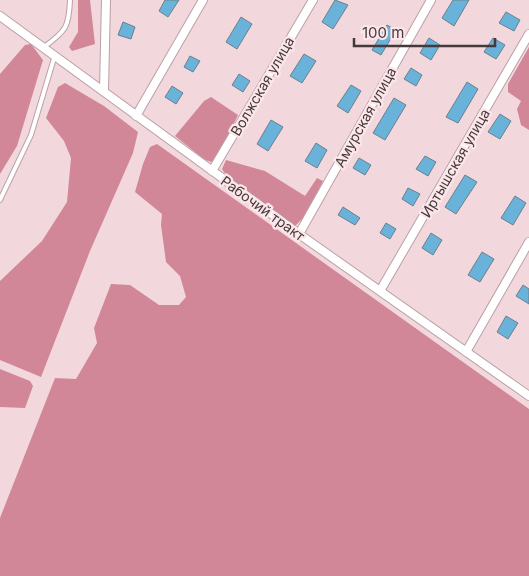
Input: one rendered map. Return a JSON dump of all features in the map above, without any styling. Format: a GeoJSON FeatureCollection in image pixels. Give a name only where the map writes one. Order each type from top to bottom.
{"type":"FeatureCollection","features":[{"type":"Feature","properties":{"kind":"street"},"geometry":{"type":"LineString","coordinates":[[104,90],[106,0]]}},
{"type":"Feature","properties":{"kind":"street"},"geometry":{"type":"LineString","coordinates":[[136,116],[203,0]]}},
{"type":"Feature","properties":{"kind":"street","name":"Волжская улица"},"geometry":{"type":"LineString","coordinates":[[212,171],[313,0]]}},
{"type":"Feature","properties":{"kind":"street","name":"Амурская улица"},"geometry":{"type":"LineString","coordinates":[[299,234],[431,0]]}},
{"type":"Feature","properties":{"kind":"street","name":"Рабочий тракт"},"geometry":{"type":"LineString","coordinates":[[0,16],[299,234],[529,396]]}},
{"type":"Feature","properties":{"kind":"street","name":"Иртышская улица"},"geometry":{"type":"LineString","coordinates":[[380,291],[529,34]]}},
{"type":"Feature","properties":{"kind":"street"},"geometry":{"type":"LineString","coordinates":[[466,352],[529,242]]}},
{"type":"Feature","properties":{"kind":"lane"},"geometry":{"type":"LineString","coordinates":[[44,47],[63,33],[69,21],[70,0]]}},
{"type":"Feature","properties":{"kind":"lane"},"geometry":{"type":"LineString","coordinates":[[0,200],[31,135],[55,55]]}},
{"type":"Feature","properties":{"kind":"shaded area"},"geometry":{"type":"Polygon","coordinates":[[[78,0],[90,0],[95,44],[72,51],[69,47],[78,32],[78,0]]]}},
{"type":"Feature","properties":{"kind":"shaded area"},"geometry":{"type":"Polygon","coordinates":[[[31,44],[43,60],[17,146],[0,174],[0,74],[25,45],[31,44]]]}},
{"type":"Feature","properties":{"kind":"shaded area"},"geometry":{"type":"Polygon","coordinates":[[[529,47],[529,130],[521,125],[517,109],[521,101],[508,92],[508,84],[529,47]]]}},
{"type":"Feature","properties":{"kind":"shaded area"},"geometry":{"type":"Polygon","coordinates":[[[65,83],[104,106],[138,132],[133,153],[90,251],[41,377],[0,360],[0,281],[42,241],[67,202],[71,158],[64,141],[46,118],[58,87],[65,83]]]}},
{"type":"Feature","properties":{"kind":"shaded area"},"geometry":{"type":"Polygon","coordinates":[[[211,97],[238,115],[222,148],[212,162],[205,160],[175,136],[204,101],[211,97]]]}},
{"type":"Feature","properties":{"kind":"shaded area"},"geometry":{"type":"Polygon","coordinates":[[[157,144],[529,409],[529,576],[0,576],[0,518],[55,378],[76,379],[97,343],[94,328],[111,284],[130,285],[159,305],[179,305],[186,297],[180,276],[166,262],[161,225],[162,214],[135,192],[150,147],[157,144]]]}},
{"type":"Feature","properties":{"kind":"shaded area"},"geometry":{"type":"Polygon","coordinates":[[[226,160],[265,171],[305,196],[317,178],[323,181],[306,215],[295,226],[226,175],[222,169],[226,160]]]}},
{"type":"Feature","properties":{"kind":"shaded area"},"geometry":{"type":"Polygon","coordinates":[[[0,369],[30,381],[33,386],[25,408],[0,407],[0,369]]]}},
{"type":"Feature","properties":{"kind":"building"},"geometry":{"type":"Polygon","coordinates":[[[165,0],[179,0],[168,17],[159,11],[165,0]]]}},
{"type":"Feature","properties":{"kind":"building"},"geometry":{"type":"Polygon","coordinates":[[[335,0],[348,5],[333,29],[322,22],[335,0]]]}},
{"type":"Feature","properties":{"kind":"building"},"geometry":{"type":"Polygon","coordinates":[[[453,0],[469,0],[454,26],[442,18],[453,0]]]}},
{"type":"Feature","properties":{"kind":"building"},"geometry":{"type":"Polygon","coordinates":[[[506,12],[520,20],[514,31],[499,23],[506,12]]]}},
{"type":"Feature","properties":{"kind":"building"},"geometry":{"type":"Polygon","coordinates":[[[241,17],[252,24],[237,49],[226,42],[241,17]]]}},
{"type":"Feature","properties":{"kind":"building"},"geometry":{"type":"Polygon","coordinates":[[[123,22],[135,27],[131,39],[118,35],[123,22]]]}},
{"type":"Feature","properties":{"kind":"building"},"geometry":{"type":"Polygon","coordinates":[[[387,25],[396,30],[381,55],[372,50],[387,25]]]}},
{"type":"Feature","properties":{"kind":"building"},"geometry":{"type":"Polygon","coordinates":[[[429,38],[440,45],[431,60],[420,53],[429,38]]]}},
{"type":"Feature","properties":{"kind":"building"},"geometry":{"type":"Polygon","coordinates":[[[493,38],[505,45],[496,59],[484,52],[493,38]]]}},
{"type":"Feature","properties":{"kind":"building"},"geometry":{"type":"Polygon","coordinates":[[[304,54],[316,61],[302,83],[290,76],[304,54]]]}},
{"type":"Feature","properties":{"kind":"building"},"geometry":{"type":"Polygon","coordinates":[[[190,56],[200,61],[193,72],[184,67],[190,56]]]}},
{"type":"Feature","properties":{"kind":"building"},"geometry":{"type":"Polygon","coordinates":[[[411,68],[422,75],[416,86],[404,79],[411,68]]]}},
{"type":"Feature","properties":{"kind":"building"},"geometry":{"type":"Polygon","coordinates":[[[239,74],[250,81],[243,92],[232,85],[239,74]]]}},
{"type":"Feature","properties":{"kind":"building"},"geometry":{"type":"Polygon","coordinates":[[[467,82],[478,89],[458,123],[446,117],[467,82]]]}},
{"type":"Feature","properties":{"kind":"building"},"geometry":{"type":"Polygon","coordinates":[[[351,85],[361,91],[348,113],[337,106],[351,85]]]}},
{"type":"Feature","properties":{"kind":"building"},"geometry":{"type":"Polygon","coordinates":[[[172,86],[183,93],[176,104],[165,97],[172,86]]]}},
{"type":"Feature","properties":{"kind":"building"},"geometry":{"type":"Polygon","coordinates":[[[394,98],[406,105],[385,140],[373,133],[394,98]]]}},
{"type":"Feature","properties":{"kind":"building"},"geometry":{"type":"Polygon","coordinates":[[[500,114],[511,121],[500,139],[488,132],[500,114]]]}},
{"type":"Feature","properties":{"kind":"building"},"geometry":{"type":"Polygon","coordinates":[[[271,120],[283,127],[268,151],[257,144],[271,120]]]}},
{"type":"Feature","properties":{"kind":"building"},"geometry":{"type":"Polygon","coordinates":[[[316,143],[327,150],[317,168],[305,161],[316,143]]]}},
{"type":"Feature","properties":{"kind":"building"},"geometry":{"type":"Polygon","coordinates":[[[425,156],[436,162],[428,176],[416,169],[425,156]]]}},
{"type":"Feature","properties":{"kind":"building"},"geometry":{"type":"Polygon","coordinates":[[[359,158],[371,165],[365,175],[353,168],[359,158]]]}},
{"type":"Feature","properties":{"kind":"building"},"geometry":{"type":"Polygon","coordinates":[[[465,175],[477,182],[456,214],[445,207],[465,175]]]}},
{"type":"Feature","properties":{"kind":"building"},"geometry":{"type":"Polygon","coordinates":[[[408,188],[420,194],[413,206],[402,199],[408,188]]]}},
{"type":"Feature","properties":{"kind":"building"},"geometry":{"type":"Polygon","coordinates":[[[515,196],[526,203],[513,225],[501,218],[515,196]]]}},
{"type":"Feature","properties":{"kind":"building"},"geometry":{"type":"Polygon","coordinates":[[[343,207],[360,218],[355,225],[338,215],[343,207]]]}},
{"type":"Feature","properties":{"kind":"building"},"geometry":{"type":"Polygon","coordinates":[[[386,223],[396,229],[390,239],[380,233],[386,223]]]}},
{"type":"Feature","properties":{"kind":"building"},"geometry":{"type":"Polygon","coordinates":[[[431,233],[442,240],[433,255],[422,248],[431,233]]]}},
{"type":"Feature","properties":{"kind":"building"},"geometry":{"type":"Polygon","coordinates":[[[482,252],[494,259],[480,282],[468,275],[482,252]]]}},
{"type":"Feature","properties":{"kind":"building"},"geometry":{"type":"Polygon","coordinates":[[[523,285],[529,289],[529,304],[516,296],[523,285]]]}},
{"type":"Feature","properties":{"kind":"building"},"geometry":{"type":"Polygon","coordinates":[[[506,316],[518,323],[508,339],[497,332],[506,316]]]}}]}
